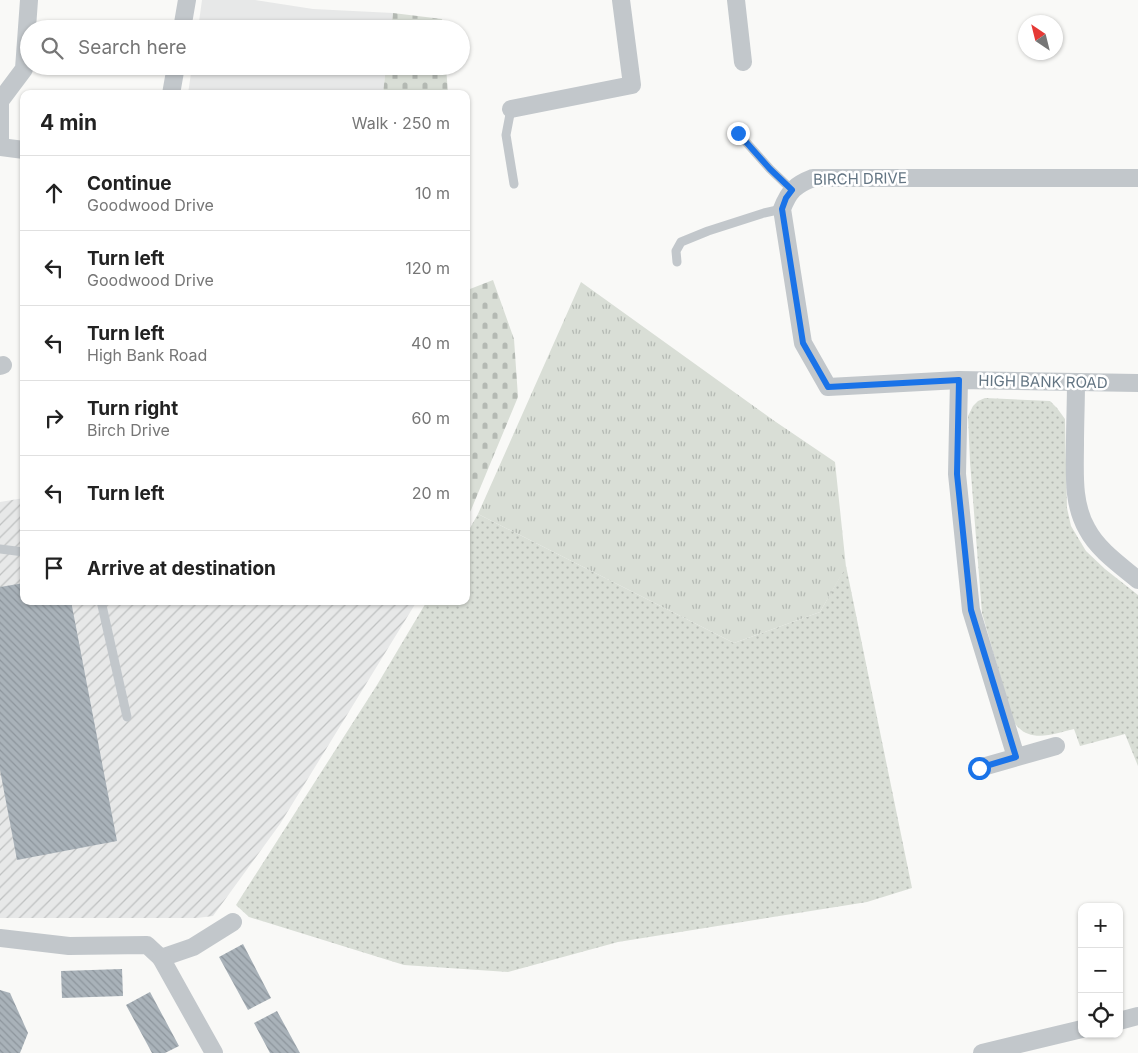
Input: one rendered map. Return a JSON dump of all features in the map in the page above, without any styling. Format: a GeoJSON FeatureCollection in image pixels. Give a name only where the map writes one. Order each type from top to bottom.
{"type":"FeatureCollection","features":[{"type":"Feature","properties":{"kind":"street"},"geometry":{"type":"LineString","coordinates":[[28,20],[29,0]]}},
{"type":"Feature","properties":{"kind":"street"},"geometry":{"type":"LineString","coordinates":[[184,20],[187,0]]}},
{"type":"Feature","properties":{"kind":"street"},"geometry":{"type":"LineString","coordinates":[[511,109],[632,85],[620,0]]}},
{"type":"Feature","properties":{"kind":"street"},"geometry":{"type":"LineString","coordinates":[[736,0],[743,62]]}},
{"type":"Feature","properties":{"kind":"street"},"geometry":{"type":"LineString","coordinates":[[0,140],[0,101],[20,74]]}},
{"type":"Feature","properties":{"kind":"street"},"geometry":{"type":"LineString","coordinates":[[172,90],[174,75]]}},
{"type":"Feature","properties":{"kind":"street"},"geometry":{"type":"LineString","coordinates":[[0,147],[20,150]]}},
{"type":"Feature","properties":{"kind":"street","name":"BIRCH DRIVE"},"geometry":{"type":"LineString","coordinates":[[782,209],[786,198],[792,190],[802,182],[813,178],[1138,178]]}},
{"type":"Feature","properties":{"kind":"street","name":"HIGH BANK ROAD"},"geometry":{"type":"LineString","coordinates":[[782,209],[803,343],[828,387],[959,380],[1138,383]]}},
{"type":"Feature","properties":{"kind":"street"},"geometry":{"type":"LineString","coordinates":[[959,380],[957,474],[971,610],[1016,757]]}},
{"type":"Feature","properties":{"kind":"street"},"geometry":{"type":"LineString","coordinates":[[1076,382],[1075,484],[1078,506],[1087,530],[1098,544],[1138,580]]}},
{"type":"Feature","properties":{"kind":"street"},"geometry":{"type":"LineString","coordinates":[[979,768],[1056,746]]}},
{"type":"Feature","properties":{"kind":"street"},"geometry":{"type":"LineString","coordinates":[[162,958],[193,947],[233,922]]}},
{"type":"Feature","properties":{"kind":"street"},"geometry":{"type":"LineString","coordinates":[[0,938],[69,946],[147,945],[162,958],[214,1053]]}},
{"type":"Feature","properties":{"kind":"street"},"geometry":{"type":"LineString","coordinates":[[1123,1019],[1138,1016]]}},
{"type":"Feature","properties":{"kind":"street"},"geometry":{"type":"LineString","coordinates":[[982,1053],[1078,1030]]}},
{"type":"Feature","properties":{"kind":"lane"},"geometry":{"type":"LineString","coordinates":[[511,109],[506,135],[514,184]]}},
{"type":"Feature","properties":{"kind":"lane"},"geometry":{"type":"LineString","coordinates":[[738,133],[770,169],[792,190]]}},
{"type":"Feature","properties":{"kind":"lane"},"geometry":{"type":"LineString","coordinates":[[677,262],[676,251],[681,242],[708,231],[782,209]]}},
{"type":"Feature","properties":{"kind":"lane"},"geometry":{"type":"LineString","coordinates":[[0,549],[20,552]]}},
{"type":"Feature","properties":{"kind":"lane"},"geometry":{"type":"LineString","coordinates":[[102,605],[127,717]]}},
{"type":"Feature","properties":{"kind":"shaded area"},"geometry":{"type":"Polygon","coordinates":[[[202,0],[255,0],[313,9],[393,13],[392,20],[199,20],[202,0]]]}},
{"type":"Feature","properties":{"kind":"shaded area"},"geometry":{"type":"Polygon","coordinates":[[[191,75],[385,75],[383,90],[189,90],[191,75]]]}},
{"type":"Feature","properties":{"kind":"shaded area"},"geometry":{"type":"Polygon","coordinates":[[[20,499],[20,605],[415,605],[280,824],[213,916],[197,918],[0,918],[0,502],[20,499]]]}},
{"type":"Feature","properties":{"kind":"green space"},"geometry":{"type":"Polygon","coordinates":[[[393,13],[442,20],[392,20],[393,13]]]}},
{"type":"Feature","properties":{"kind":"green space"},"geometry":{"type":"Polygon","coordinates":[[[385,75],[447,75],[448,90],[383,90],[385,75]]]}},
{"type":"Feature","properties":{"kind":"green space"},"geometry":{"type":"Polygon","coordinates":[[[493,280],[514,339],[518,397],[470,512],[470,289],[493,280]]]}},
{"type":"Feature","properties":{"kind":"green space"},"geometry":{"type":"Polygon","coordinates":[[[581,282],[773,420],[835,462],[846,567],[820,612],[734,643],[478,514],[581,282]]]}},
{"type":"Feature","properties":{"kind":"green space"},"geometry":{"type":"Polygon","coordinates":[[[985,398],[1050,401],[1065,419],[1067,508],[1071,526],[1086,551],[1138,595],[1138,766],[1125,734],[1080,746],[1074,729],[1045,736],[1031,735],[1024,732],[1013,720],[982,613],[968,416],[973,406],[985,398]]]}},
{"type":"Feature","properties":{"kind":"green space"},"geometry":{"type":"Polygon","coordinates":[[[478,514],[734,643],[820,612],[846,566],[912,888],[867,902],[618,942],[508,972],[404,965],[249,917],[236,905],[377,685],[425,605],[470,605],[470,528],[478,514]]]}},
{"type":"Feature","properties":{"kind":"building"},"geometry":{"type":"Polygon","coordinates":[[[20,584],[20,605],[72,605],[117,841],[17,860],[0,770],[0,587],[20,584]]]}},
{"type":"Feature","properties":{"kind":"building"},"geometry":{"type":"Polygon","coordinates":[[[243,944],[271,998],[248,1010],[219,957],[243,944]]]}},
{"type":"Feature","properties":{"kind":"building"},"geometry":{"type":"Polygon","coordinates":[[[122,969],[123,996],[62,998],[61,971],[122,969]]]}},
{"type":"Feature","properties":{"kind":"building"},"geometry":{"type":"Polygon","coordinates":[[[0,990],[10,993],[28,1033],[20,1053],[0,1053],[0,990]]]}},
{"type":"Feature","properties":{"kind":"building"},"geometry":{"type":"Polygon","coordinates":[[[150,992],[179,1046],[165,1053],[152,1053],[126,1005],[150,992]]]}},
{"type":"Feature","properties":{"kind":"building"},"geometry":{"type":"Polygon","coordinates":[[[277,1011],[300,1053],[270,1053],[254,1023],[277,1011]]]}},
{"type":"Feature","properties":{"kind":"route"},"geometry":{"type":"LineString","coordinates":[[738,133],[770,169],[792,190],[786,198],[782,209],[803,343],[828,387],[959,380],[957,474],[971,610],[1016,757],[979,768]]}}]}
